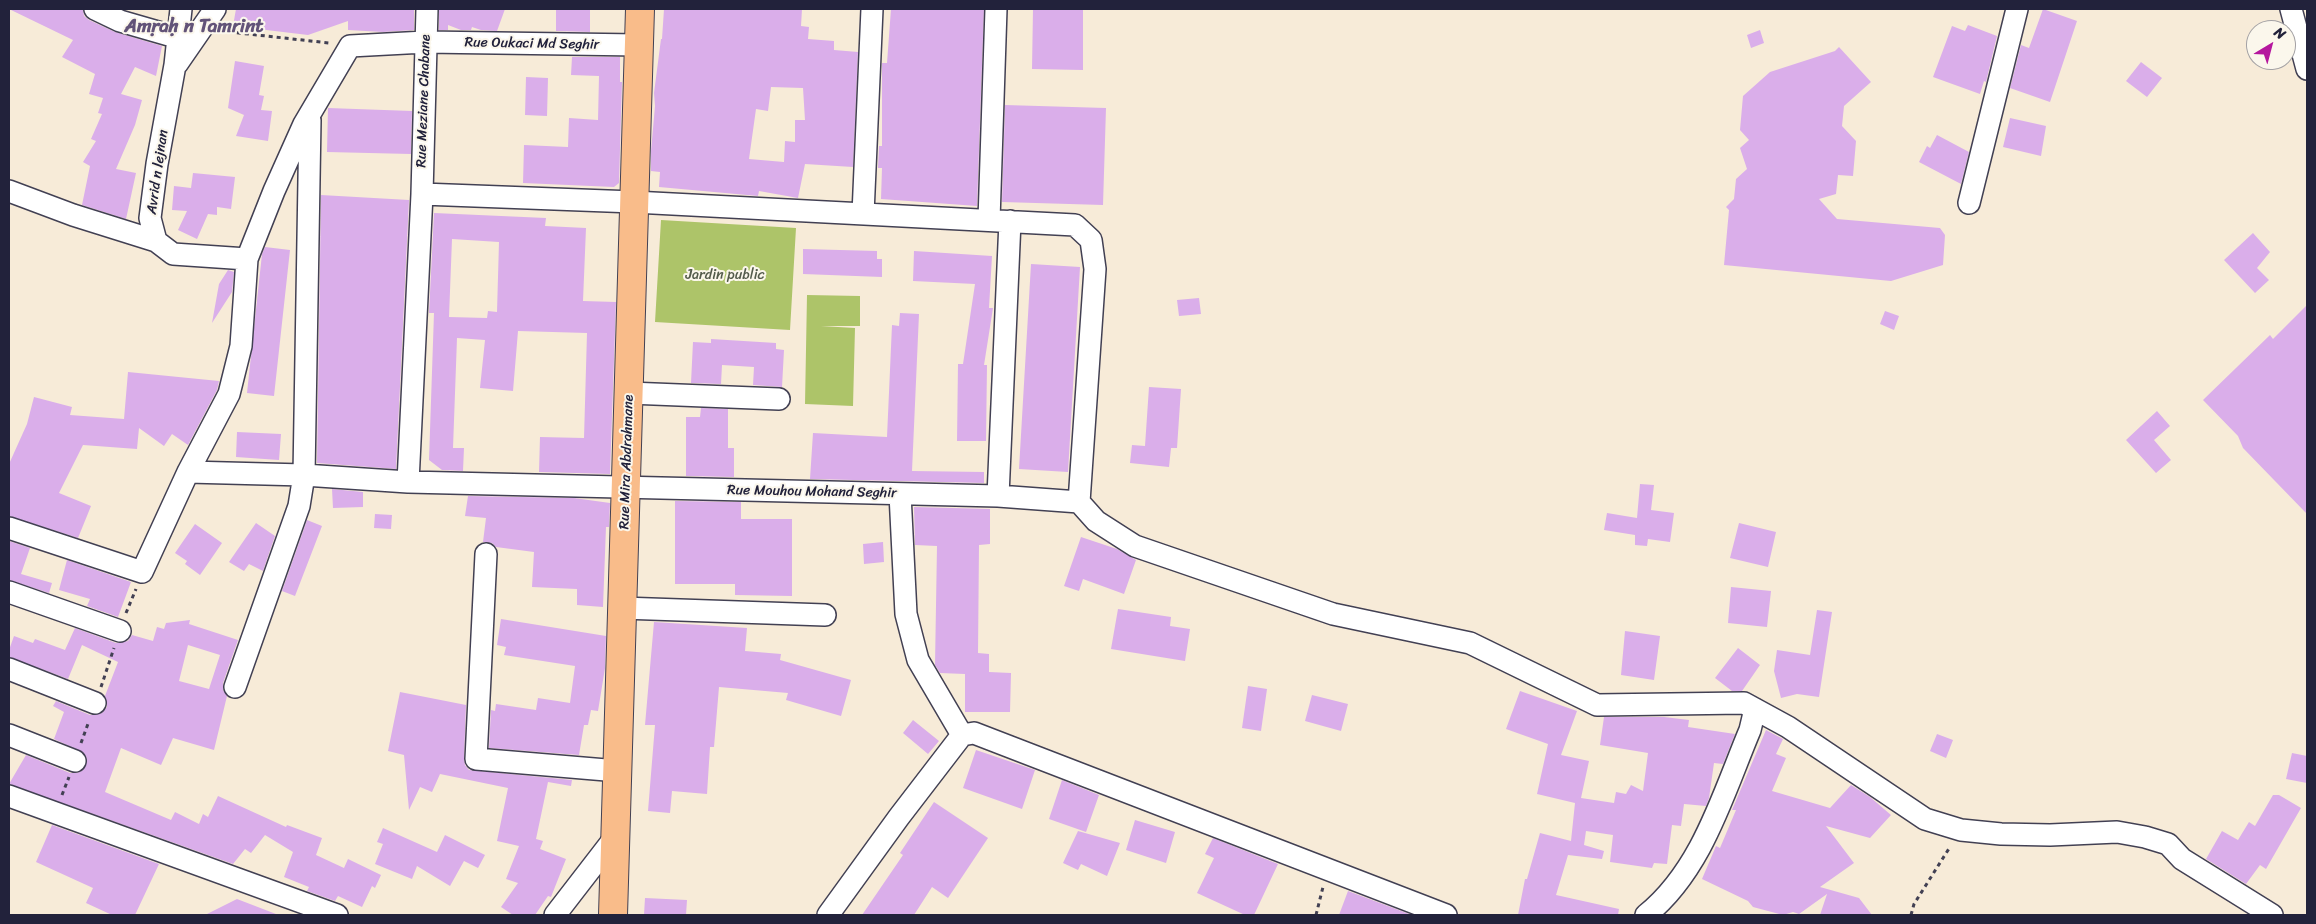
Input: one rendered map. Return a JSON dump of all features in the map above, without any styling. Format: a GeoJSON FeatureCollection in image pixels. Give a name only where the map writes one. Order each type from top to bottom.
{"type":"FeatureCollection","features":[{"type":"Feature","properties":{"kind":"main road","name":"Rue Mira Abdrahmane"},"geometry":{"type":"LineString","coordinates":[[613,915],[640,9]]}},
{"type":"Feature","properties":{"kind":"street"},"geometry":{"type":"LineString","coordinates":[[95,9],[120,21],[179,38]]}},
{"type":"Feature","properties":{"kind":"street","name":"Avrid n lejnan"},"geometry":{"type":"LineString","coordinates":[[156,241],[150,218],[157,164],[175,65],[182,9]]}},
{"type":"Feature","properties":{"kind":"street"},"geometry":{"type":"LineString","coordinates":[[175,65],[215,9]]}},
{"type":"Feature","properties":{"kind":"street","name":"Rue Meziane Chabane"},"geometry":{"type":"LineString","coordinates":[[408,482],[422,194],[427,9]]}},
{"type":"Feature","properties":{"kind":"street"},"geometry":{"type":"LineString","coordinates":[[863,214],[872,9]]}},
{"type":"Feature","properties":{"kind":"street"},"geometry":{"type":"LineString","coordinates":[[996,9],[1000,220],[998,496]]}},
{"type":"Feature","properties":{"kind":"street"},"geometry":{"type":"LineString","coordinates":[[1970,203],[2017,9]]}},
{"type":"Feature","properties":{"kind":"street"},"geometry":{"type":"LineString","coordinates":[[2272,9],[2292,16],[2307,69]]}},
{"type":"Feature","properties":{"kind":"street","name":"Rue Oukaci Md Seghir"},"geometry":{"type":"LineString","coordinates":[[350,46],[425,42],[639,45]]}},
{"type":"Feature","properties":{"kind":"street"},"geometry":{"type":"LineString","coordinates":[[9,528],[142,572],[188,472],[229,394],[241,346],[247,259],[274,191],[310,114],[350,46]]}},
{"type":"Feature","properties":{"kind":"street"},"geometry":{"type":"LineString","coordinates":[[235,688],[299,506],[304,475],[310,114]]}},
{"type":"Feature","properties":{"kind":"street"},"geometry":{"type":"LineString","coordinates":[[9,191],[73,216],[156,241],[173,254],[247,259]]}},
{"type":"Feature","properties":{"kind":"street"},"geometry":{"type":"LineString","coordinates":[[422,194],[634,202],[1075,225],[1091,240],[1095,268],[1079,502],[1096,521],[1135,546],[1333,614],[1470,643],[1597,705],[1744,703],[1788,727],[1925,819],[1961,830],[2040,835],[2117,832],[2145,837],[2168,844],[2182,859],[2272,915]]}},
{"type":"Feature","properties":{"kind":"street"},"geometry":{"type":"LineString","coordinates":[[629,393],[778,399]]}},
{"type":"Feature","properties":{"kind":"street","name":"Rue Mouhou Mohand Seghir"},"geometry":{"type":"LineString","coordinates":[[188,472],[304,475],[408,482],[998,496],[1079,502]]}},
{"type":"Feature","properties":{"kind":"street"},"geometry":{"type":"LineString","coordinates":[[900,494],[906,614],[918,660],[962,736]]}},
{"type":"Feature","properties":{"kind":"street"},"geometry":{"type":"LineString","coordinates":[[486,554],[476,759],[618,772]]}},
{"type":"Feature","properties":{"kind":"street"},"geometry":{"type":"LineString","coordinates":[[9,592],[120,631]]}},
{"type":"Feature","properties":{"kind":"street"},"geometry":{"type":"LineString","coordinates":[[622,608],[826,615]]}},
{"type":"Feature","properties":{"kind":"street"},"geometry":{"type":"LineString","coordinates":[[9,669],[95,703]]}},
{"type":"Feature","properties":{"kind":"street"},"geometry":{"type":"LineString","coordinates":[[1646,915],[1661,903],[1698,854],[1750,730],[1755,709]]}},
{"type":"Feature","properties":{"kind":"street"},"geometry":{"type":"LineString","coordinates":[[828,915],[898,817],[962,736],[974,733],[1446,915]]}},
{"type":"Feature","properties":{"kind":"street"},"geometry":{"type":"LineString","coordinates":[[9,735],[75,761]]}},
{"type":"Feature","properties":{"kind":"street"},"geometry":{"type":"LineString","coordinates":[[9,796],[337,915]]}},
{"type":"Feature","properties":{"kind":"street"},"geometry":{"type":"LineString","coordinates":[[555,915],[616,836]]}},
{"type":"Feature","properties":{"kind":"path"},"geometry":{"type":"LineString","coordinates":[[203,28],[350,46]]}},
{"type":"Feature","properties":{"kind":"path"},"geometry":{"type":"LineString","coordinates":[[1911,915],[1914,904],[1961,830]]}},
{"type":"Feature","properties":{"kind":"path"},"geometry":{"type":"LineString","coordinates":[[1316,915],[1327,870]]}},
{"type":"Feature","properties":{"kind":"green space","name":"Jardin public"},"geometry":{"type":"Polygon","coordinates":[[[661,220],[796,228],[790,330],[655,322],[661,220]]]}},
{"type":"Feature","properties":{"kind":"green space"},"geometry":{"type":"Polygon","coordinates":[[[807,295],[860,296],[860,326],[821,326],[855,328],[853,406],[805,404],[807,295]]]}},
{"type":"Feature","properties":{"kind":"building"},"geometry":{"type":"Polygon","coordinates":[[[9,9],[83,9],[84,16],[89,20],[115,32],[162,46],[156,76],[135,67],[121,94],[142,100],[135,125],[116,169],[136,173],[126,219],[82,205],[90,166],[83,162],[96,141],[91,139],[102,114],[98,113],[103,98],[89,94],[95,74],[62,57],[73,40],[9,9]]]}},
{"type":"Feature","properties":{"kind":"building"},"geometry":{"type":"Polygon","coordinates":[[[236,9],[414,9],[414,30],[383,32],[348,30],[348,21],[308,35],[233,26],[236,9]]]}},
{"type":"Feature","properties":{"kind":"building"},"geometry":{"type":"Polygon","coordinates":[[[439,9],[505,9],[497,31],[481,30],[472,27],[471,30],[461,30],[448,25],[448,30],[439,30],[439,9]]]}},
{"type":"Feature","properties":{"kind":"building"},"geometry":{"type":"Polygon","coordinates":[[[556,9],[590,9],[590,32],[556,31],[556,9]]]}},
{"type":"Feature","properties":{"kind":"building"},"geometry":{"type":"Polygon","coordinates":[[[664,9],[802,9],[801,26],[809,27],[808,39],[834,41],[834,50],[858,52],[853,167],[805,164],[798,198],[759,191],[758,196],[659,187],[660,172],[651,171],[651,151],[655,106],[654,93],[662,39],[664,9]],[[771,87],[768,111],[756,109],[749,159],[784,162],[785,141],[795,142],[795,120],[805,120],[803,88],[771,87]]]}},
{"type":"Feature","properties":{"kind":"building"},"geometry":{"type":"Polygon","coordinates":[[[891,9],[984,9],[977,206],[881,199],[882,168],[878,168],[879,146],[882,146],[882,63],[887,63],[891,9]]]}},
{"type":"Feature","properties":{"kind":"building"},"geometry":{"type":"Polygon","coordinates":[[[1033,9],[1083,9],[1083,70],[1032,69],[1033,9]]]}},
{"type":"Feature","properties":{"kind":"building"},"geometry":{"type":"Polygon","coordinates":[[[2043,9],[2077,21],[2050,102],[2010,88],[2021,45],[2029,48],[2043,9]]]}},
{"type":"Feature","properties":{"kind":"building"},"geometry":{"type":"Polygon","coordinates":[[[1968,25],[1997,36],[1986,82],[1984,81],[1980,94],[1933,77],[1952,26],[1965,31],[1968,25]]]}},
{"type":"Feature","properties":{"kind":"building"},"geometry":{"type":"Polygon","coordinates":[[[1760,30],[1764,43],[1751,48],[1747,35],[1760,30]]]}},
{"type":"Feature","properties":{"kind":"building"},"geometry":{"type":"Polygon","coordinates":[[[1839,47],[1871,82],[1844,106],[1842,126],[1856,141],[1853,176],[1838,175],[1836,194],[1819,199],[1837,219],[1940,228],[1945,235],[1943,265],[1891,281],[1724,265],[1729,210],[1726,207],[1734,199],[1736,179],[1747,169],[1740,148],[1749,140],[1740,130],[1743,96],[1770,72],[1835,51],[1839,47]]]}},
{"type":"Feature","properties":{"kind":"building"},"geometry":{"type":"Polygon","coordinates":[[[572,57],[620,57],[620,82],[622,82],[619,183],[614,187],[523,183],[524,145],[568,147],[569,118],[598,120],[599,76],[571,75],[572,57]]]}},
{"type":"Feature","properties":{"kind":"building"},"geometry":{"type":"Polygon","coordinates":[[[235,61],[264,66],[259,95],[264,96],[261,110],[272,111],[268,141],[236,136],[244,115],[228,108],[235,61]]]}},
{"type":"Feature","properties":{"kind":"building"},"geometry":{"type":"Polygon","coordinates":[[[2141,62],[2162,78],[2147,97],[2126,81],[2141,62]]]}},
{"type":"Feature","properties":{"kind":"building"},"geometry":{"type":"Polygon","coordinates":[[[526,77],[548,78],[547,116],[525,115],[526,77]]]}},
{"type":"Feature","properties":{"kind":"building"},"geometry":{"type":"Polygon","coordinates":[[[1005,105],[1106,108],[1103,205],[1002,202],[1005,105]]]}},
{"type":"Feature","properties":{"kind":"building"},"geometry":{"type":"Polygon","coordinates":[[[328,108],[412,111],[411,154],[327,152],[328,108]]]}},
{"type":"Feature","properties":{"kind":"building"},"geometry":{"type":"Polygon","coordinates":[[[2010,118],[2046,126],[2041,156],[2003,147],[2010,118]]]}},
{"type":"Feature","properties":{"kind":"building"},"geometry":{"type":"Polygon","coordinates":[[[1937,135],[1969,152],[1961,184],[1919,162],[1927,146],[1930,148],[1937,135]]]}},
{"type":"Feature","properties":{"kind":"building"},"geometry":{"type":"Polygon","coordinates":[[[193,173],[235,177],[231,209],[217,207],[217,215],[208,214],[197,239],[178,230],[187,211],[172,210],[174,186],[191,188],[193,173]]]}},
{"type":"Feature","properties":{"kind":"building"},"geometry":{"type":"Polygon","coordinates":[[[321,195],[409,200],[396,469],[317,463],[321,195]]]}},
{"type":"Feature","properties":{"kind":"building"},"geometry":{"type":"Polygon","coordinates":[[[434,213],[546,218],[545,226],[586,228],[583,301],[616,302],[610,474],[539,472],[540,437],[584,438],[587,333],[518,331],[513,391],[480,388],[485,340],[457,338],[453,448],[464,448],[463,471],[442,470],[429,460],[434,313],[429,313],[434,213]],[[452,239],[449,317],[487,318],[488,311],[497,312],[499,242],[452,239]]]}},
{"type":"Feature","properties":{"kind":"building"},"geometry":{"type":"Polygon","coordinates":[[[2253,233],[2270,252],[2257,268],[2269,280],[2255,293],[2224,260],[2253,233]]]}},
{"type":"Feature","properties":{"kind":"building"},"geometry":{"type":"Polygon","coordinates":[[[265,247],[290,250],[274,396],[247,393],[262,254],[265,247]]]}},
{"type":"Feature","properties":{"kind":"building"},"geometry":{"type":"Polygon","coordinates":[[[803,249],[877,251],[877,259],[882,259],[882,277],[803,274],[803,249]]]}},
{"type":"Feature","properties":{"kind":"building"},"geometry":{"type":"Polygon","coordinates":[[[914,251],[992,256],[989,308],[993,308],[984,365],[987,365],[986,441],[957,441],[958,364],[963,364],[975,284],[913,281],[914,251]]]}},
{"type":"Feature","properties":{"kind":"building"},"geometry":{"type":"Polygon","coordinates":[[[1031,264],[1080,267],[1068,472],[1019,469],[1031,264]]]}},
{"type":"Feature","properties":{"kind":"building"},"geometry":{"type":"Polygon","coordinates":[[[228,270],[234,272],[232,292],[212,323],[219,284],[228,270]]]}},
{"type":"Feature","properties":{"kind":"building"},"geometry":{"type":"Polygon","coordinates":[[[1199,298],[1201,314],[1179,316],[1177,300],[1199,298]]]}},
{"type":"Feature","properties":{"kind":"building"},"geometry":{"type":"Polygon","coordinates":[[[2307,305],[2307,514],[2243,448],[2238,436],[2203,400],[2270,335],[2273,339],[2307,305]]]}},
{"type":"Feature","properties":{"kind":"building"},"geometry":{"type":"Polygon","coordinates":[[[1885,311],[1899,316],[1894,330],[1880,324],[1885,311]]]}},
{"type":"Feature","properties":{"kind":"building"},"geometry":{"type":"Polygon","coordinates":[[[900,313],[919,314],[912,471],[984,472],[984,483],[810,479],[813,433],[887,437],[892,325],[899,326],[900,313]]]}},
{"type":"Feature","properties":{"kind":"building"},"geometry":{"type":"Polygon","coordinates":[[[711,339],[776,343],[776,349],[784,350],[782,387],[753,385],[754,367],[722,365],[721,384],[691,383],[693,342],[711,343],[711,339]]]}},
{"type":"Feature","properties":{"kind":"building"},"geometry":{"type":"Polygon","coordinates":[[[128,372],[219,381],[217,390],[188,445],[172,434],[164,446],[139,428],[137,449],[83,445],[59,493],[91,506],[78,538],[9,516],[9,464],[27,424],[34,397],[72,407],[70,415],[124,419],[128,372]]]}},
{"type":"Feature","properties":{"kind":"building"},"geometry":{"type":"Polygon","coordinates":[[[1149,387],[1181,389],[1177,448],[1171,448],[1169,467],[1130,463],[1132,445],[1145,446],[1149,387]]]}},
{"type":"Feature","properties":{"kind":"building"},"geometry":{"type":"Polygon","coordinates":[[[701,408],[728,409],[728,448],[734,448],[734,477],[686,476],[686,417],[700,417],[701,408]]]}},
{"type":"Feature","properties":{"kind":"building"},"geometry":{"type":"Polygon","coordinates":[[[2157,411],[2170,426],[2154,440],[2171,460],[2156,473],[2126,440],[2157,411]]]}},
{"type":"Feature","properties":{"kind":"building"},"geometry":{"type":"Polygon","coordinates":[[[237,432],[281,434],[279,460],[236,457],[237,432]]]}},
{"type":"Feature","properties":{"kind":"building"},"geometry":{"type":"Polygon","coordinates":[[[1640,484],[1654,485],[1651,510],[1674,513],[1670,542],[1648,539],[1647,546],[1635,545],[1635,535],[1604,530],[1607,513],[1637,518],[1640,484]]]}},
{"type":"Feature","properties":{"kind":"building"},"geometry":{"type":"Polygon","coordinates":[[[332,489],[363,492],[363,507],[333,508],[332,489]]]}},
{"type":"Feature","properties":{"kind":"building"},"geometry":{"type":"Polygon","coordinates":[[[468,496],[574,498],[610,503],[609,527],[606,527],[603,607],[577,605],[577,589],[532,587],[534,552],[496,547],[492,543],[483,542],[486,518],[465,516],[468,496]]]}},
{"type":"Feature","properties":{"kind":"building"},"geometry":{"type":"Polygon","coordinates":[[[675,501],[741,502],[741,519],[792,519],[792,596],[735,595],[735,584],[675,584],[675,501]]]}},
{"type":"Feature","properties":{"kind":"building"},"geometry":{"type":"Polygon","coordinates":[[[914,507],[990,509],[990,544],[979,545],[978,653],[989,654],[989,672],[1011,673],[1010,712],[965,712],[965,674],[940,673],[935,665],[937,546],[915,545],[914,507]]]}},
{"type":"Feature","properties":{"kind":"building"},"geometry":{"type":"Polygon","coordinates":[[[375,514],[392,515],[391,529],[374,528],[375,514]]]}},
{"type":"Feature","properties":{"kind":"building"},"geometry":{"type":"Polygon","coordinates":[[[307,520],[322,526],[295,596],[282,591],[307,520]]]}},
{"type":"Feature","properties":{"kind":"building"},"geometry":{"type":"Polygon","coordinates":[[[256,523],[275,536],[263,571],[249,564],[244,571],[229,562],[256,523]]]}},
{"type":"Feature","properties":{"kind":"building"},"geometry":{"type":"Polygon","coordinates":[[[1739,523],[1776,532],[1768,567],[1730,558],[1739,523]]]}},
{"type":"Feature","properties":{"kind":"building"},"geometry":{"type":"Polygon","coordinates":[[[195,524],[222,543],[200,575],[185,564],[187,561],[175,553],[195,524]]]}},
{"type":"Feature","properties":{"kind":"building"},"geometry":{"type":"Polygon","coordinates":[[[1081,537],[1117,549],[1136,560],[1124,594],[1083,579],[1079,591],[1064,586],[1081,537]]]}},
{"type":"Feature","properties":{"kind":"building"},"geometry":{"type":"Polygon","coordinates":[[[9,541],[30,548],[21,574],[52,583],[49,593],[9,580],[9,541]]]}},
{"type":"Feature","properties":{"kind":"building"},"geometry":{"type":"Polygon","coordinates":[[[883,542],[884,562],[864,564],[863,544],[883,542]]]}},
{"type":"Feature","properties":{"kind":"building"},"geometry":{"type":"Polygon","coordinates":[[[67,560],[131,582],[118,617],[87,606],[90,599],[59,590],[67,560]]]}},
{"type":"Feature","properties":{"kind":"building"},"geometry":{"type":"Polygon","coordinates":[[[1731,587],[1771,591],[1767,627],[1728,623],[1731,587]]]}},
{"type":"Feature","properties":{"kind":"building"},"geometry":{"type":"Polygon","coordinates":[[[1118,609],[1171,617],[1170,626],[1190,629],[1185,661],[1111,649],[1118,609]]]}},
{"type":"Feature","properties":{"kind":"building"},"geometry":{"type":"Polygon","coordinates":[[[1817,610],[1832,612],[1819,697],[1797,694],[1781,698],[1774,671],[1777,650],[1810,655],[1817,610]]]}},
{"type":"Feature","properties":{"kind":"building"},"geometry":{"type":"Polygon","coordinates":[[[501,619],[606,636],[605,668],[598,711],[591,710],[588,725],[584,725],[579,755],[489,748],[491,710],[495,711],[496,704],[536,710],[538,698],[570,703],[575,666],[504,655],[506,647],[497,645],[501,619]]]}},
{"type":"Feature","properties":{"kind":"building"},"geometry":{"type":"Polygon","coordinates":[[[190,620],[189,624],[238,640],[223,683],[223,690],[227,696],[214,750],[173,738],[161,765],[121,748],[105,792],[171,820],[175,812],[199,824],[203,814],[208,817],[218,796],[286,827],[287,825],[322,838],[316,855],[344,868],[348,859],[381,875],[375,888],[372,886],[362,907],[338,896],[335,901],[307,891],[309,887],[284,877],[293,852],[265,835],[251,853],[245,849],[233,864],[9,784],[26,755],[70,773],[77,773],[83,770],[87,760],[84,753],[54,739],[64,712],[53,706],[56,701],[90,715],[102,713],[107,707],[105,696],[118,662],[82,645],[68,679],[9,657],[9,650],[14,636],[33,643],[35,639],[65,650],[75,628],[116,643],[128,641],[132,635],[153,641],[157,627],[164,629],[166,623],[190,620]],[[188,645],[179,681],[209,689],[220,655],[188,645]]]}},
{"type":"Feature","properties":{"kind":"building"},"geometry":{"type":"Polygon","coordinates":[[[654,622],[747,628],[745,651],[781,654],[780,660],[851,680],[841,716],[786,700],[788,693],[719,687],[714,747],[710,747],[707,794],[672,791],[670,813],[648,811],[655,725],[645,725],[654,622]]]}},
{"type":"Feature","properties":{"kind":"building"},"geometry":{"type":"Polygon","coordinates":[[[1625,631],[1660,636],[1654,680],[1621,675],[1625,631]]]}},
{"type":"Feature","properties":{"kind":"building"},"geometry":{"type":"Polygon","coordinates":[[[1738,648],[1760,665],[1742,691],[1732,691],[1715,678],[1738,648]]]}},
{"type":"Feature","properties":{"kind":"building"},"geometry":{"type":"Polygon","coordinates":[[[1248,686],[1267,689],[1261,731],[1242,728],[1248,686]]]}},
{"type":"Feature","properties":{"kind":"building"},"geometry":{"type":"Polygon","coordinates":[[[1520,691],[1577,711],[1561,755],[1589,761],[1581,798],[1614,803],[1616,792],[1626,794],[1631,785],[1643,791],[1648,753],[1600,745],[1604,717],[1664,717],[1689,720],[1688,727],[1735,734],[1723,764],[1714,763],[1706,806],[1684,804],[1681,826],[1672,825],[1667,864],[1654,863],[1652,868],[1610,862],[1613,835],[1586,831],[1584,845],[1604,851],[1602,859],[1568,855],[1556,895],[1619,909],[1618,915],[1518,915],[1525,879],[1527,879],[1540,833],[1571,841],[1575,803],[1537,794],[1548,744],[1506,729],[1520,691]]]}},
{"type":"Feature","properties":{"kind":"building"},"geometry":{"type":"Polygon","coordinates":[[[400,692],[466,705],[464,758],[465,765],[469,770],[572,780],[571,786],[548,782],[536,839],[543,841],[540,849],[566,859],[551,897],[548,896],[535,915],[513,915],[501,907],[518,883],[506,879],[519,846],[497,841],[508,788],[440,774],[432,792],[420,787],[409,810],[404,755],[388,751],[400,692]]]}},
{"type":"Feature","properties":{"kind":"building"},"geometry":{"type":"Polygon","coordinates":[[[1312,695],[1348,704],[1341,731],[1305,721],[1312,695]]]}},
{"type":"Feature","properties":{"kind":"building"},"geometry":{"type":"Polygon","coordinates":[[[913,720],[939,741],[928,754],[903,733],[913,720]]]}},
{"type":"Feature","properties":{"kind":"building"},"geometry":{"type":"Polygon","coordinates":[[[1766,730],[1783,739],[1776,754],[1786,758],[1772,791],[1830,808],[1851,785],[1870,797],[1891,815],[1870,838],[1826,826],[1854,863],[1820,887],[1859,898],[1872,915],[1820,915],[1827,894],[1799,914],[1793,912],[1783,915],[1753,907],[1748,901],[1702,879],[1716,846],[1720,848],[1736,810],[1732,810],[1766,730]]]}},
{"type":"Feature","properties":{"kind":"building"},"geometry":{"type":"Polygon","coordinates":[[[1937,734],[1953,740],[1946,758],[1930,751],[1937,734]]]}},
{"type":"Feature","properties":{"kind":"building"},"geometry":{"type":"Polygon","coordinates":[[[976,750],[1035,770],[1022,809],[963,788],[976,750]]]}},
{"type":"Feature","properties":{"kind":"building"},"geometry":{"type":"Polygon","coordinates":[[[2292,753],[2307,756],[2307,783],[2286,779],[2292,753]]]}},
{"type":"Feature","properties":{"kind":"building"},"geometry":{"type":"Polygon","coordinates":[[[1062,780],[1099,795],[1086,832],[1049,819],[1062,780]]]}},
{"type":"Feature","properties":{"kind":"building"},"geometry":{"type":"Polygon","coordinates":[[[2273,795],[2279,795],[2301,808],[2266,869],[2260,865],[2246,884],[2206,859],[2222,831],[2238,840],[2249,822],[2255,826],[2273,795]]]}},
{"type":"Feature","properties":{"kind":"building"},"geometry":{"type":"Polygon","coordinates":[[[934,802],[988,838],[948,898],[932,887],[914,915],[862,915],[903,855],[900,853],[934,802]]]}},
{"type":"Feature","properties":{"kind":"building"},"geometry":{"type":"Polygon","coordinates":[[[1135,820],[1175,832],[1166,863],[1126,850],[1135,820]]]}},
{"type":"Feature","properties":{"kind":"building"},"geometry":{"type":"Polygon","coordinates":[[[52,825],[159,864],[135,915],[112,915],[86,903],[93,888],[36,862],[52,825]]]}},
{"type":"Feature","properties":{"kind":"building"},"geometry":{"type":"Polygon","coordinates":[[[383,828],[437,852],[445,835],[485,855],[478,868],[464,861],[450,886],[417,866],[412,879],[375,864],[383,844],[377,842],[383,828]]]}},
{"type":"Feature","properties":{"kind":"building"},"geometry":{"type":"Polygon","coordinates":[[[1078,831],[1120,843],[1107,876],[1081,864],[1078,870],[1063,863],[1078,831]]]}},
{"type":"Feature","properties":{"kind":"building"},"geometry":{"type":"Polygon","coordinates":[[[1213,838],[1278,864],[1254,915],[1245,915],[1197,893],[1214,858],[1205,854],[1213,838]]]}},
{"type":"Feature","properties":{"kind":"building"},"geometry":{"type":"Polygon","coordinates":[[[1348,891],[1412,915],[1339,915],[1348,891]]]}},
{"type":"Feature","properties":{"kind":"building"},"geometry":{"type":"Polygon","coordinates":[[[645,898],[687,900],[686,915],[644,915],[645,898]]]}},
{"type":"Feature","properties":{"kind":"building"},"geometry":{"type":"Polygon","coordinates":[[[237,899],[276,914],[276,915],[205,915],[237,899]]]}},
{"type":"Feature","properties":{"kind":"district","name":"Amṛaḥ n Tamrint"},"geometry":{"type":"Point","coordinates":[194,27]}}]}
